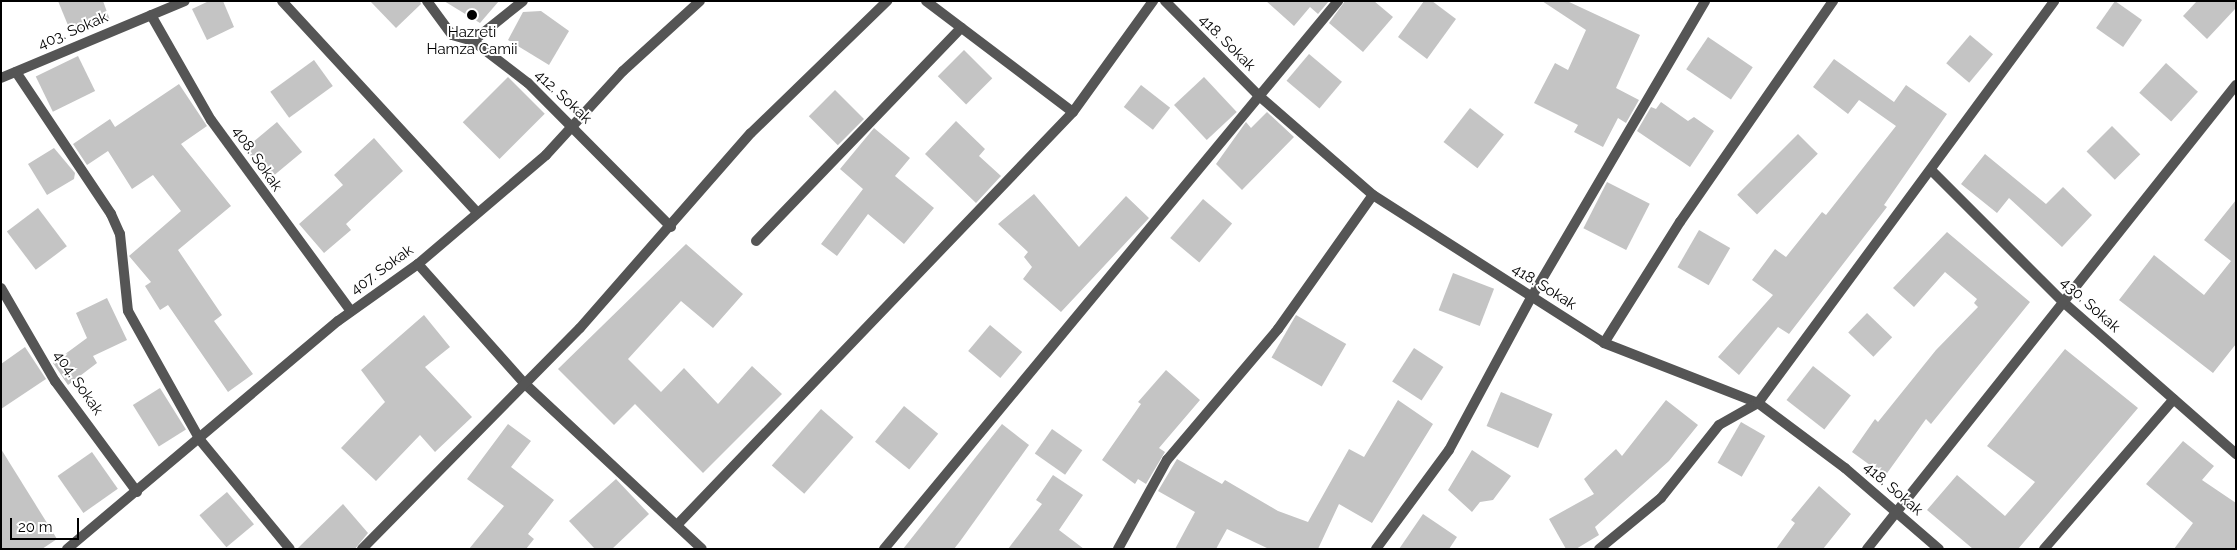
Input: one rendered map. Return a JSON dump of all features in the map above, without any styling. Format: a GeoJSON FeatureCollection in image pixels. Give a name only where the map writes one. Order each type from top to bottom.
{"type":"FeatureCollection","features":[{"type":"Feature","properties":{"kind":"street","name":"403. Sokak"},"geometry":{"type":"LineString","coordinates":[[1,78],[185,1]]}},
{"type":"Feature","properties":{"kind":"street"},"geometry":{"type":"LineString","coordinates":[[282,1],[476,211]]}},
{"type":"Feature","properties":{"kind":"street","name":"412. Sokak"},"geometry":{"type":"LineString","coordinates":[[427,1],[452,35],[473,41],[573,125],[671,227]]}},
{"type":"Feature","properties":{"kind":"street"},"geometry":{"type":"LineString","coordinates":[[473,41],[523,1]]}},
{"type":"Feature","properties":{"kind":"street","name":"407. Sokak"},"geometry":{"type":"LineString","coordinates":[[67,549],[200,440],[351,311],[418,264],[476,211],[546,155],[573,125],[700,1]]}},
{"type":"Feature","properties":{"kind":"street"},"geometry":{"type":"LineString","coordinates":[[362,549],[580,328],[671,227],[751,133],[887,1]]}},
{"type":"Feature","properties":{"kind":"street"},"geometry":{"type":"LineString","coordinates":[[926,1],[1073,112]]}},
{"type":"Feature","properties":{"kind":"street"},"geometry":{"type":"LineString","coordinates":[[677,524],[1073,112],[1153,1]]}},
{"type":"Feature","properties":{"kind":"street","name":"418. Sokak"},"geometry":{"type":"LineString","coordinates":[[1165,1],[1258,94],[1372,195],[1604,343],[1758,403],[1894,510],[1939,549]]}},
{"type":"Feature","properties":{"kind":"street"},"geometry":{"type":"LineString","coordinates":[[884,549],[1258,94],[1338,1]]}},
{"type":"Feature","properties":{"kind":"street"},"geometry":{"type":"LineString","coordinates":[[1376,549],[1448,450],[1531,298],[1705,1]]}},
{"type":"Feature","properties":{"kind":"street"},"geometry":{"type":"LineString","coordinates":[[1604,343],[1680,222],[1833,1]]}},
{"type":"Feature","properties":{"kind":"street"},"geometry":{"type":"LineString","coordinates":[[1599,549],[1661,498],[1719,425],[1758,403],[2054,1]]}},
{"type":"Feature","properties":{"kind":"street","name":"408. Sokak"},"geometry":{"type":"LineString","coordinates":[[151,15],[211,120],[351,311]]}},
{"type":"Feature","properties":{"kind":"street"},"geometry":{"type":"LineString","coordinates":[[756,241],[961,28]]}},
{"type":"Feature","properties":{"kind":"street"},"geometry":{"type":"LineString","coordinates":[[16,72],[110,214],[120,234],[128,311],[200,440],[290,549]]}},
{"type":"Feature","properties":{"kind":"street"},"geometry":{"type":"LineString","coordinates":[[1867,549],[1894,510],[2236,85]]}},
{"type":"Feature","properties":{"kind":"street","name":"430. Sokak"},"geometry":{"type":"LineString","coordinates":[[1931,170],[2062,301],[2236,454]]}},
{"type":"Feature","properties":{"kind":"street"},"geometry":{"type":"LineString","coordinates":[[1118,549],[1168,460],[1278,328],[1372,195]]}},
{"type":"Feature","properties":{"kind":"street"},"geometry":{"type":"LineString","coordinates":[[418,264],[524,383],[702,549]]}},
{"type":"Feature","properties":{"kind":"street","name":"404. Sokak"},"geometry":{"type":"LineString","coordinates":[[1,288],[55,381],[137,492]]}},
{"type":"Feature","properties":{"kind":"street"},"geometry":{"type":"LineString","coordinates":[[2044,549],[2174,400]]}},
{"type":"Feature","properties":{"kind":"building"},"geometry":{"type":"Polygon","coordinates":[[[58,1],[103,1],[110,20],[72,35],[58,1]]]}},
{"type":"Feature","properties":{"kind":"building"},"geometry":{"type":"Polygon","coordinates":[[[209,1],[223,1],[234,27],[207,40],[192,9],[209,1]]]}},
{"type":"Feature","properties":{"kind":"building"},"geometry":{"type":"Polygon","coordinates":[[[370,1],[420,1],[421,4],[396,28],[370,1]]]}},
{"type":"Feature","properties":{"kind":"building","name":"Hazreti Hamza Camii"},"geometry":{"type":"Polygon","coordinates":[[[444,1],[499,1],[480,23],[444,1]]]}},
{"type":"Feature","properties":{"kind":"building"},"geometry":{"type":"Polygon","coordinates":[[[1266,1],[1329,1],[1318,14],[1310,7],[1294,26],[1266,1]]]}},
{"type":"Feature","properties":{"kind":"building"},"geometry":{"type":"Polygon","coordinates":[[[1345,1],[1374,1],[1393,17],[1363,52],[1329,23],[1345,1]]]}},
{"type":"Feature","properties":{"kind":"building"},"geometry":{"type":"Polygon","coordinates":[[[1424,1],[1432,1],[1456,19],[1427,59],[1398,37],[1424,1]]]}},
{"type":"Feature","properties":{"kind":"building"},"geometry":{"type":"Polygon","coordinates":[[[1542,1],[1567,1],[1640,35],[1616,88],[1639,100],[1626,123],[1618,118],[1603,147],[1574,132],[1578,125],[1534,103],[1555,63],[1568,70],[1586,30],[1542,1]]]}},
{"type":"Feature","properties":{"kind":"building"},"geometry":{"type":"Polygon","coordinates":[[[2115,1],[2142,20],[2123,47],[2096,28],[2115,1]]]}},
{"type":"Feature","properties":{"kind":"building"},"geometry":{"type":"Polygon","coordinates":[[[2197,1],[2236,1],[2236,8],[2207,39],[2183,16],[2197,1]]]}},
{"type":"Feature","properties":{"kind":"building"},"geometry":{"type":"Polygon","coordinates":[[[541,11],[569,31],[549,65],[508,40],[523,12],[541,11]]]}},
{"type":"Feature","properties":{"kind":"building"},"geometry":{"type":"Polygon","coordinates":[[[1970,35],[1993,54],[1969,83],[1946,63],[1970,35]]]}},
{"type":"Feature","properties":{"kind":"building"},"geometry":{"type":"Polygon","coordinates":[[[1708,37],[1753,67],[1731,100],[1686,69],[1708,37]]]}},
{"type":"Feature","properties":{"kind":"building"},"geometry":{"type":"Polygon","coordinates":[[[964,50],[992,78],[966,104],[938,76],[964,50]]]}},
{"type":"Feature","properties":{"kind":"building"},"geometry":{"type":"Polygon","coordinates":[[[1309,54],[1342,82],[1319,108],[1287,81],[1309,54]]]}},
{"type":"Feature","properties":{"kind":"building"},"geometry":{"type":"Polygon","coordinates":[[[78,56],[95,91],[53,112],[36,77],[78,56]]]}},
{"type":"Feature","properties":{"kind":"building"},"geometry":{"type":"Polygon","coordinates":[[[1834,59],[1894,102],[1906,85],[1947,114],[1884,205],[1887,207],[1789,334],[1778,327],[1739,375],[1718,357],[1773,295],[1752,280],[1775,249],[1786,257],[1822,212],[1826,215],[1896,126],[1859,100],[1848,114],[1813,87],[1834,59]]]}},
{"type":"Feature","properties":{"kind":"building"},"geometry":{"type":"Polygon","coordinates":[[[314,60],[333,86],[289,118],[270,92],[314,60]]]}},
{"type":"Feature","properties":{"kind":"building"},"geometry":{"type":"Polygon","coordinates":[[[2166,63],[2198,92],[2171,121],[2139,93],[2166,63]]]}},
{"type":"Feature","properties":{"kind":"building"},"geometry":{"type":"Polygon","coordinates":[[[508,77],[545,114],[500,159],[463,122],[508,77]]]}},
{"type":"Feature","properties":{"kind":"building"},"geometry":{"type":"Polygon","coordinates":[[[1204,77],[1237,112],[1207,140],[1174,105],[1204,77]]]}},
{"type":"Feature","properties":{"kind":"building"},"geometry":{"type":"Polygon","coordinates":[[[179,84],[207,126],[181,144],[231,206],[178,250],[222,315],[214,321],[253,374],[228,392],[168,305],[160,310],[145,286],[151,282],[129,256],[181,211],[153,175],[132,189],[108,151],[87,165],[73,144],[110,119],[115,127],[179,84]]]}},
{"type":"Feature","properties":{"kind":"building"},"geometry":{"type":"Polygon","coordinates":[[[1141,85],[1170,108],[1153,130],[1124,107],[1141,85]]]}},
{"type":"Feature","properties":{"kind":"building"},"geometry":{"type":"Polygon","coordinates":[[[835,90],[864,119],[838,145],[809,116],[835,90]]]}},
{"type":"Feature","properties":{"kind":"building"},"geometry":{"type":"Polygon","coordinates":[[[1661,102],[1688,121],[1694,117],[1714,131],[1690,167],[1637,131],[1651,107],[1656,109],[1661,102]]]}},
{"type":"Feature","properties":{"kind":"building"},"geometry":{"type":"Polygon","coordinates":[[[1470,108],[1504,134],[1477,168],[1444,142],[1470,108]]]}},
{"type":"Feature","properties":{"kind":"building"},"geometry":{"type":"Polygon","coordinates":[[[1267,112],[1294,137],[1242,190],[1216,164],[1246,122],[1251,128],[1267,112]]]}},
{"type":"Feature","properties":{"kind":"building"},"geometry":{"type":"Polygon","coordinates":[[[956,121],[985,149],[979,156],[1001,176],[976,203],[925,154],[956,121]]]}},
{"type":"Feature","properties":{"kind":"building"},"geometry":{"type":"Polygon","coordinates":[[[277,122],[302,152],[270,179],[245,149],[277,122]]]}},
{"type":"Feature","properties":{"kind":"building"},"geometry":{"type":"Polygon","coordinates":[[[2112,126],[2140,154],[2115,180],[2087,151],[2112,126]]]}},
{"type":"Feature","properties":{"kind":"building"},"geometry":{"type":"Polygon","coordinates":[[[874,128],[910,158],[895,176],[934,208],[904,244],[868,214],[837,256],[821,244],[863,189],[840,169],[874,128]]]}},
{"type":"Feature","properties":{"kind":"building"},"geometry":{"type":"Polygon","coordinates":[[[1798,134],[1818,154],[1757,215],[1737,195],[1798,134]]]}},
{"type":"Feature","properties":{"kind":"building"},"geometry":{"type":"Polygon","coordinates":[[[374,138],[403,171],[346,224],[351,230],[324,253],[299,224],[343,185],[334,175],[374,138]]]}},
{"type":"Feature","properties":{"kind":"building"},"geometry":{"type":"Polygon","coordinates":[[[54,148],[75,173],[74,179],[47,195],[28,164],[54,148]]]}},
{"type":"Feature","properties":{"kind":"building"},"geometry":{"type":"Polygon","coordinates":[[[1985,154],[2046,204],[2063,187],[2092,215],[2062,247],[2009,198],[1997,213],[1961,184],[1985,154]]]}},
{"type":"Feature","properties":{"kind":"building"},"geometry":{"type":"Polygon","coordinates":[[[1607,182],[1650,204],[1626,250],[1583,228],[1607,182]]]}},
{"type":"Feature","properties":{"kind":"building"},"geometry":{"type":"Polygon","coordinates":[[[1034,194],[1079,247],[1126,196],[1149,218],[1061,312],[1023,279],[1032,267],[1024,257],[1028,252],[998,224],[1034,194]]]}},
{"type":"Feature","properties":{"kind":"building"},"geometry":{"type":"Polygon","coordinates":[[[1203,199],[1232,223],[1199,262],[1170,238],[1203,199]]]}},
{"type":"Feature","properties":{"kind":"building"},"geometry":{"type":"Polygon","coordinates":[[[2236,200],[2236,344],[2213,373],[2119,300],[2154,255],[2204,295],[2231,261],[2204,240],[2236,200]]]}},
{"type":"Feature","properties":{"kind":"building"},"geometry":{"type":"Polygon","coordinates":[[[38,208],[67,246],[36,270],[7,231],[38,208]]]}},
{"type":"Feature","properties":{"kind":"building"},"geometry":{"type":"Polygon","coordinates":[[[1699,230],[1730,248],[1709,285],[1678,267],[1699,230]]]}},
{"type":"Feature","properties":{"kind":"building"},"geometry":{"type":"Polygon","coordinates":[[[1947,232],[2030,302],[1931,424],[1926,419],[1885,476],[1852,452],[1875,419],[1878,422],[1936,350],[1978,307],[1974,303],[1977,299],[1945,272],[1914,307],[1893,288],[1947,232]]]}},
{"type":"Feature","properties":{"kind":"building"},"geometry":{"type":"Polygon","coordinates":[[[686,244],[743,294],[713,328],[681,301],[628,359],[661,392],[684,368],[718,404],[752,366],[782,394],[703,473],[635,404],[614,425],[558,369],[686,244]]]}},
{"type":"Feature","properties":{"kind":"building"},"geometry":{"type":"Polygon","coordinates":[[[1453,273],[1494,289],[1480,326],[1439,310],[1453,273]]]}},
{"type":"Feature","properties":{"kind":"building"},"geometry":{"type":"Polygon","coordinates":[[[107,298],[127,340],[93,356],[97,363],[68,385],[53,363],[87,338],[76,313],[107,298]]]}},
{"type":"Feature","properties":{"kind":"building"},"geometry":{"type":"Polygon","coordinates":[[[1867,313],[1892,337],[1873,357],[1848,332],[1867,313]]]}},
{"type":"Feature","properties":{"kind":"building"},"geometry":{"type":"Polygon","coordinates":[[[424,315],[450,347],[425,367],[472,417],[435,452],[420,435],[376,481],[341,448],[385,402],[361,370],[424,315]]]}},
{"type":"Feature","properties":{"kind":"building"},"geometry":{"type":"Polygon","coordinates":[[[1296,315],[1346,344],[1322,386],[1272,357],[1296,315]]]}},
{"type":"Feature","properties":{"kind":"building"},"geometry":{"type":"Polygon","coordinates":[[[990,325],[1022,352],[1000,378],[968,351],[990,325]]]}},
{"type":"Feature","properties":{"kind":"building"},"geometry":{"type":"Polygon","coordinates":[[[25,347],[46,379],[1,409],[1,364],[25,347]]]}},
{"type":"Feature","properties":{"kind":"building"},"geometry":{"type":"Polygon","coordinates":[[[1414,348],[1443,367],[1422,401],[1392,382],[1414,348]]]}},
{"type":"Feature","properties":{"kind":"building"},"geometry":{"type":"Polygon","coordinates":[[[2065,349],[2138,408],[2018,549],[1973,549],[1927,510],[1957,475],[2005,516],[2035,482],[1987,446],[2065,349]]]}},
{"type":"Feature","properties":{"kind":"building"},"geometry":{"type":"Polygon","coordinates":[[[1813,366],[1851,396],[1824,429],[1787,400],[1813,366]]]}},
{"type":"Feature","properties":{"kind":"building"},"geometry":{"type":"Polygon","coordinates":[[[1166,370],[1200,400],[1159,448],[1165,452],[1146,484],[1138,479],[1135,484],[1102,460],[1141,404],[1138,402],[1166,370]]]}},
{"type":"Feature","properties":{"kind":"building"},"geometry":{"type":"Polygon","coordinates":[[[160,388],[186,430],[159,447],[133,405],[160,388]]]}},
{"type":"Feature","properties":{"kind":"building"},"geometry":{"type":"Polygon","coordinates":[[[1501,392],[1553,414],[1538,448],[1487,426],[1501,392]]]}},
{"type":"Feature","properties":{"kind":"building"},"geometry":{"type":"Polygon","coordinates":[[[1398,400],[1433,424],[1372,523],[1339,504],[1318,549],[1269,549],[1227,529],[1216,549],[1175,549],[1195,512],[1158,491],[1177,459],[1222,484],[1225,480],[1278,511],[1308,522],[1349,449],[1364,457],[1398,400]]]}},
{"type":"Feature","properties":{"kind":"building"},"geometry":{"type":"Polygon","coordinates":[[[1666,400],[1698,425],[1669,461],[1595,527],[1599,535],[1576,549],[1566,549],[1549,519],[1594,494],[1584,479],[1616,449],[1622,456],[1666,400]]]}},
{"type":"Feature","properties":{"kind":"building"},"geometry":{"type":"Polygon","coordinates":[[[904,406],[938,434],[909,469],[875,442],[904,406]]]}},
{"type":"Feature","properties":{"kind":"building"},"geometry":{"type":"Polygon","coordinates":[[[821,409],[853,437],[804,494],[772,466],[821,409]]]}},
{"type":"Feature","properties":{"kind":"building"},"geometry":{"type":"Polygon","coordinates":[[[1741,422],[1765,436],[1742,477],[1718,463],[1741,422]]]}},
{"type":"Feature","properties":{"kind":"building"},"geometry":{"type":"Polygon","coordinates":[[[508,424],[531,441],[511,467],[554,500],[528,534],[534,539],[526,549],[469,549],[504,506],[467,479],[508,424]]]}},
{"type":"Feature","properties":{"kind":"building"},"geometry":{"type":"Polygon","coordinates":[[[1002,424],[1029,445],[954,549],[903,549],[1002,424]]]}},
{"type":"Feature","properties":{"kind":"building"},"geometry":{"type":"Polygon","coordinates":[[[1052,429],[1082,450],[1065,475],[1035,454],[1052,429]]]}},
{"type":"Feature","properties":{"kind":"building"},"geometry":{"type":"Polygon","coordinates":[[[2183,441],[2214,466],[2202,480],[2236,503],[2236,549],[2174,549],[2193,523],[2146,484],[2183,441]]]}},
{"type":"Feature","properties":{"kind":"building"},"geometry":{"type":"Polygon","coordinates":[[[1,449],[57,539],[42,549],[1,549],[1,449]]]}},
{"type":"Feature","properties":{"kind":"building"},"geometry":{"type":"Polygon","coordinates":[[[1472,450],[1511,476],[1493,500],[1480,502],[1472,512],[1448,490],[1472,450]]]}},
{"type":"Feature","properties":{"kind":"building"},"geometry":{"type":"Polygon","coordinates":[[[92,452],[118,489],[83,513],[58,476],[92,452]]]}},
{"type":"Feature","properties":{"kind":"building"},"geometry":{"type":"Polygon","coordinates":[[[1053,475],[1083,495],[1059,530],[1084,549],[1008,549],[1042,504],[1036,500],[1053,475]]]}},
{"type":"Feature","properties":{"kind":"building"},"geometry":{"type":"Polygon","coordinates":[[[616,479],[649,514],[612,549],[595,549],[569,521],[616,479]]]}},
{"type":"Feature","properties":{"kind":"building"},"geometry":{"type":"Polygon","coordinates":[[[1819,486],[1851,514],[1823,549],[1776,549],[1795,523],[1791,520],[1819,486]]]}},
{"type":"Feature","properties":{"kind":"building"},"geometry":{"type":"Polygon","coordinates":[[[227,492],[254,524],[226,547],[199,515],[227,492]]]}},
{"type":"Feature","properties":{"kind":"building"},"geometry":{"type":"Polygon","coordinates":[[[343,504],[368,533],[355,549],[297,549],[343,504]]]}},
{"type":"Feature","properties":{"kind":"building"},"geometry":{"type":"Polygon","coordinates":[[[1423,514],[1457,537],[1449,549],[1399,549],[1423,514]]]}},
{"type":"Feature","properties":{"kind":"place","name":"Hazreti Hamza Camii"},"geometry":{"type":"Point","coordinates":[472,15]}}]}
